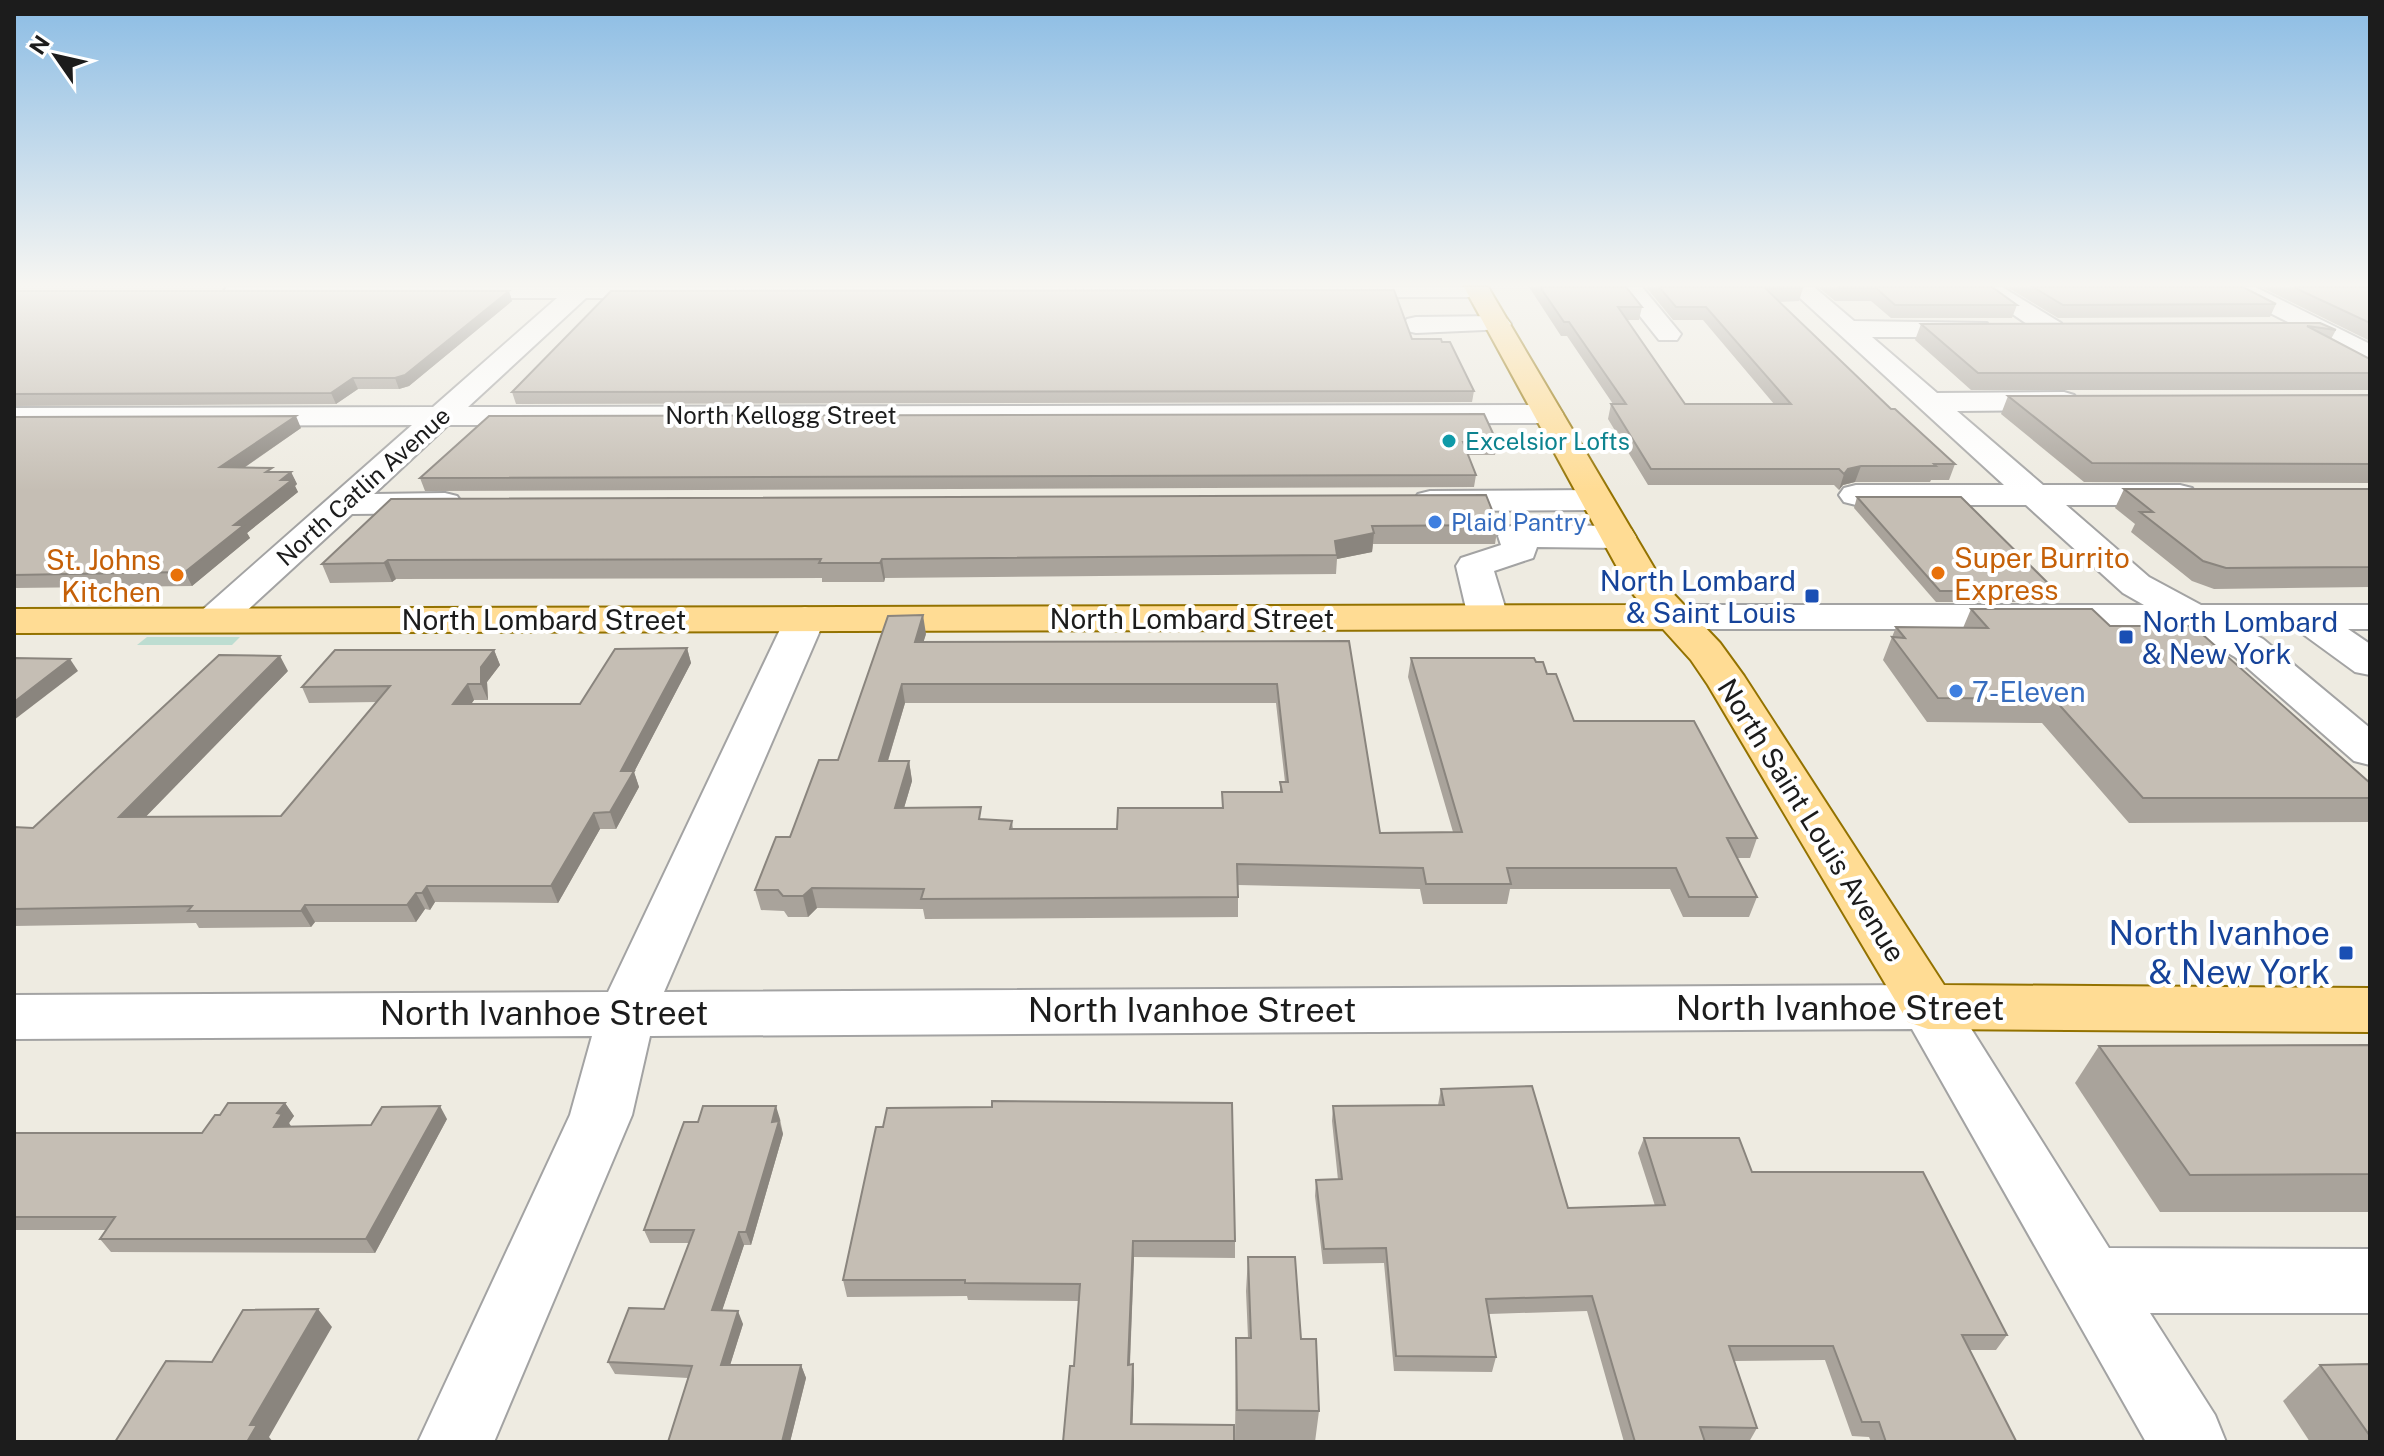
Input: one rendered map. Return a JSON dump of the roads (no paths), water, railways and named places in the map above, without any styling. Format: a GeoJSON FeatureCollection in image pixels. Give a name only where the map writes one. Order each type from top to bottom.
{"type":"FeatureCollection","features":[{"type":"Feature","properties":{"kind":"main road","name":"North Saint Louis Avenue"},"geometry":{"type":"LineString","coordinates":[[1515,355],[1648,589],[1706,652],[1729,685],[1928,1007]]}},
{"type":"Feature","properties":{"kind":"main road","name":"North Lombard Street"},"geometry":{"type":"LineString","coordinates":[[15,621],[1674,617]]}},
{"type":"Feature","properties":{"kind":"main road","name":"North Ivanhoe Street"},"geometry":{"type":"LineString","coordinates":[[1928,1007],[2370,1010]]}},
{"type":"Feature","properties":{"kind":"street","name":"North Catlin Avenue"},"geometry":{"type":"LineString","coordinates":[[214,620],[509,355]]}},
{"type":"Feature","properties":{"kind":"street"},"geometry":{"type":"LineString","coordinates":[[1878,355],[2039,495],[2136,585],[2249,648],[2370,751]]}},
{"type":"Feature","properties":{"kind":"street"},"geometry":{"type":"LineString","coordinates":[[1931,402],[2089,401]]}},
{"type":"Feature","properties":{"kind":"street","name":"North Kellogg Street"},"geometry":{"type":"LineString","coordinates":[[14,417],[1548,414]]}},
{"type":"Feature","properties":{"kind":"street"},"geometry":{"type":"LineString","coordinates":[[1856,495],[2212,495]]}},
{"type":"Feature","properties":{"kind":"street"},"geometry":{"type":"LineString","coordinates":[[1399,501],[1596,500]]}},
{"type":"Feature","properties":{"kind":"street"},"geometry":{"type":"LineString","coordinates":[[343,504],[469,503]]}},
{"type":"Feature","properties":{"kind":"street"},"geometry":{"type":"LineString","coordinates":[[1488,617],[1474,566],[1520,550],[1516,536],[1618,537]]}},
{"type":"Feature","properties":{"kind":"street","name":"North Lombard Street"},"geometry":{"type":"LineString","coordinates":[[1674,617],[2370,617]]}},
{"type":"Feature","properties":{"kind":"street"},"geometry":{"type":"LineString","coordinates":[[2305,617],[2370,663]]}},
{"type":"Feature","properties":{"kind":"street"},"geometry":{"type":"LineString","coordinates":[[456,1442],[601,1115],[627,1012],[805,619]]}},
{"type":"Feature","properties":{"kind":"street","name":"North Ivanhoe Street"},"geometry":{"type":"LineString","coordinates":[[14,1017],[1928,1007]]}},
{"type":"Feature","properties":{"kind":"street","name":"North Saint Louis Avenue"},"geometry":{"type":"LineString","coordinates":[[1928,1007],[2188,1442]]}},
{"type":"Feature","properties":{"kind":"street"},"geometry":{"type":"LineString","coordinates":[[2091,1280],[2370,1281]]}},
{"type":"Feature","properties":{"kind":"place","name":"Excelsior Lofts"},"geometry":{"type":"Point","coordinates":[1449,441]}},
{"type":"Feature","properties":{"kind":"place","name":"Plaid Pantry"},"geometry":{"type":"Point","coordinates":[1435,522]}},
{"type":"Feature","properties":{"kind":"place","name":"Super Burrito Express"},"geometry":{"type":"Point","coordinates":[1938,573]}},
{"type":"Feature","properties":{"kind":"place","name":"St. Johns Kitchen"},"geometry":{"type":"Point","coordinates":[177,575]}},
{"type":"Feature","properties":{"kind":"place","name":"North Lombard & Saint Louis"},"geometry":{"type":"Point","coordinates":[1812,596]}},
{"type":"Feature","properties":{"kind":"place","name":"North Lombard & New York"},"geometry":{"type":"Point","coordinates":[2126,637]}},
{"type":"Feature","properties":{"kind":"place","name":"7-Eleven"},"geometry":{"type":"Point","coordinates":[1956,691]}},
{"type":"Feature","properties":{"kind":"place","name":"North Ivanhoe & New York"},"geometry":{"type":"Point","coordinates":[2346,953]}}]}
